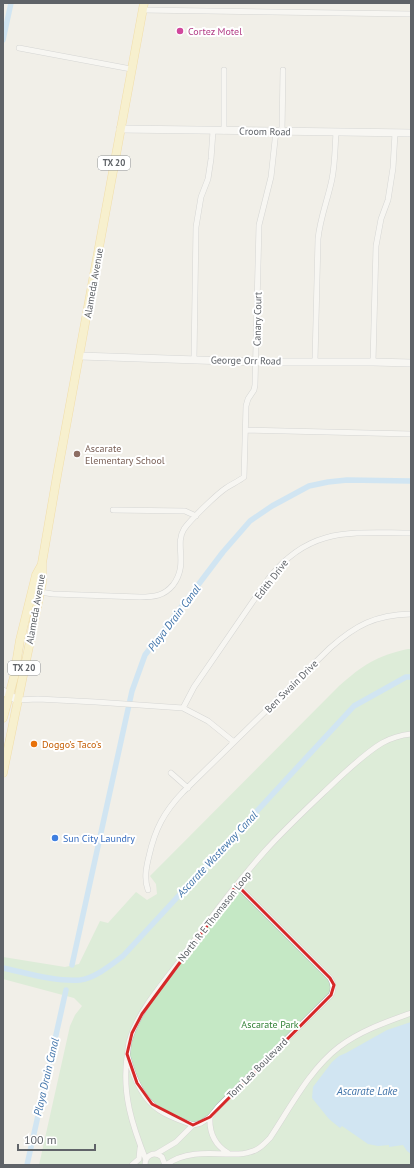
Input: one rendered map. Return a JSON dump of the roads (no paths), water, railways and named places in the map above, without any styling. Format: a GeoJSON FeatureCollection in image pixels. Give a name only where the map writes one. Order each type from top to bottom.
{"type":"FeatureCollection","features":[{"type":"Feature","properties":{"kind":"main road","name":"Alameda Avenue"},"geometry":{"type":"LineString","coordinates":[[3,773],[42,583],[42,563],[143,6]]}},
{"type":"Feature","properties":{"kind":"main road","name":"Alameda Avenue"},"geometry":{"type":"LineString","coordinates":[[3,718],[6,692],[14,677],[20,640],[36,575],[42,563]]}},
{"type":"Feature","properties":{"kind":"street"},"geometry":{"type":"LineString","coordinates":[[143,6],[411,14]]}},
{"type":"Feature","properties":{"kind":"street"},"geometry":{"type":"LineString","coordinates":[[19,48],[131,69]]}},
{"type":"Feature","properties":{"kind":"street"},"geometry":{"type":"LineString","coordinates":[[224,70],[224,131]]}},
{"type":"Feature","properties":{"kind":"street","name":"Canary Court"},"geometry":{"type":"LineString","coordinates":[[40,592],[53,594],[154,597],[166,592],[180,574],[182,534],[184,529],[221,492],[244,477],[246,406],[248,399],[254,390],[256,362],[259,225],[272,176],[279,131],[283,70]]}},
{"type":"Feature","properties":{"kind":"street","name":"Croom Road"},"geometry":{"type":"LineString","coordinates":[[120,129],[411,133]]}},
{"type":"Feature","properties":{"kind":"street"},"geometry":{"type":"LineString","coordinates":[[194,359],[196,227],[201,197],[208,179],[213,131]]}},
{"type":"Feature","properties":{"kind":"street"},"geometry":{"type":"LineString","coordinates":[[315,361],[318,239],[321,219],[333,177],[336,132]]}},
{"type":"Feature","properties":{"kind":"street"},"geometry":{"type":"LineString","coordinates":[[373,362],[376,246],[381,219],[388,200],[393,168],[394,133]]}},
{"type":"Feature","properties":{"kind":"street","name":"George Orr Road"},"geometry":{"type":"LineString","coordinates":[[80,356],[256,362],[315,361],[411,363]]}},
{"type":"Feature","properties":{"kind":"street"},"geometry":{"type":"LineString","coordinates":[[246,430],[411,434]]}},
{"type":"Feature","properties":{"kind":"street"},"geometry":{"type":"LineString","coordinates":[[113,510],[185,511],[196,516]]}},
{"type":"Feature","properties":{"kind":"street","name":"Edith Drive"},"geometry":{"type":"LineString","coordinates":[[183,708],[194,687],[269,578],[292,554],[311,542],[322,538],[343,534],[411,533]]}},
{"type":"Feature","properties":{"kind":"street","name":"Ben Swain Drive"},"geometry":{"type":"LineString","coordinates":[[148,890],[146,873],[154,835],[166,812],[188,788],[347,633],[360,625],[374,620],[411,614]]}},
{"type":"Feature","properties":{"kind":"street"},"geometry":{"type":"LineString","coordinates":[[6,692],[17,700],[52,700],[183,708],[208,721],[234,742]]}},
{"type":"Feature","properties":{"kind":"street","name":"North R E Thomason Loop"},"geometry":{"type":"LineString","coordinates":[[144,1163],[131,1118],[127,1098],[125,1072],[128,1044],[142,1014],[196,937],[265,851],[287,828],[354,765],[382,743],[392,738],[411,734]]}},
{"type":"Feature","properties":{"kind":"street"},"geometry":{"type":"LineString","coordinates":[[171,773],[188,788]]}},
{"type":"Feature","properties":{"kind":"street","name":"Tom Lea Boulevard"},"geometry":{"type":"LineString","coordinates":[[144,1163],[150,1155],[156,1154],[176,1142],[193,1125],[201,1123],[210,1117],[218,1107],[331,996],[333,990],[330,978],[237,885]]}},
{"type":"Feature","properties":{"kind":"street"},"geometry":{"type":"LineString","coordinates":[[156,1154],[162,1157],[166,1165],[190,1154],[250,1153],[264,1145],[270,1138],[319,1066],[338,1047],[361,1033],[411,1013]]}},
{"type":"Feature","properties":{"kind":"street"},"geometry":{"type":"LineString","coordinates":[[127,1054],[137,1083],[152,1104],[167,1115],[193,1125]]}},
{"type":"Feature","properties":{"kind":"street"},"geometry":{"type":"LineString","coordinates":[[210,1117],[209,1125],[214,1139],[218,1145],[230,1154]]}},
{"type":"Feature","properties":{"kind":"street"},"geometry":{"type":"LineString","coordinates":[[132,1165],[139,1158],[140,1154],[138,1142]]}},
{"type":"Feature","properties":{"kind":"water","name":"Ascarate Lake"},"geometry":{"type":"Polygon","coordinates":[[[411,1022],[411,1154],[403,1145],[389,1147],[389,1145],[378,1146],[368,1144],[342,1126],[340,1128],[329,1119],[312,1098],[313,1087],[332,1062],[339,1056],[387,1030],[411,1022]]]}},
{"type":"Feature","properties":{"kind":"waterway"},"geometry":{"type":"LineString","coordinates":[[3,40],[11,3]]}},
{"type":"Feature","properties":{"kind":"waterway","name":"Playa Drain Canal"},"geometry":{"type":"LineString","coordinates":[[72,965],[132,691],[145,655],[223,552],[250,521],[272,506],[309,486],[328,482],[347,480],[411,481]]}},
{"type":"Feature","properties":{"kind":"waterway","name":"Ascarate Wasteway Canal"},"geometry":{"type":"LineString","coordinates":[[3,968],[41,977],[61,980],[80,980],[91,977],[108,967],[123,956],[354,706],[406,677],[411,677]]}},
{"type":"Feature","properties":{"kind":"waterway","name":"Playa Drain Canal"},"geometry":{"type":"LineString","coordinates":[[27,1165],[66,990]]}},
{"type":"Feature","properties":{"kind":"place","name":"Cortez Motel"},"geometry":{"type":"Point","coordinates":[180,31]}},
{"type":"Feature","properties":{"kind":"place","name":"Ascarate Elementary School"},"geometry":{"type":"Point","coordinates":[77,454]}},
{"type":"Feature","properties":{"kind":"place","name":"Doggo’s Taco’s"},"geometry":{"type":"Point","coordinates":[34,744]}},
{"type":"Feature","properties":{"kind":"place","name":"Sun City Laundry"},"geometry":{"type":"Point","coordinates":[55,838]}},
{"type":"Feature","properties":{"kind":"park label","name":"Ascarate Park"},"geometry":{"type":"Point","coordinates":[270,1024]}}]}
